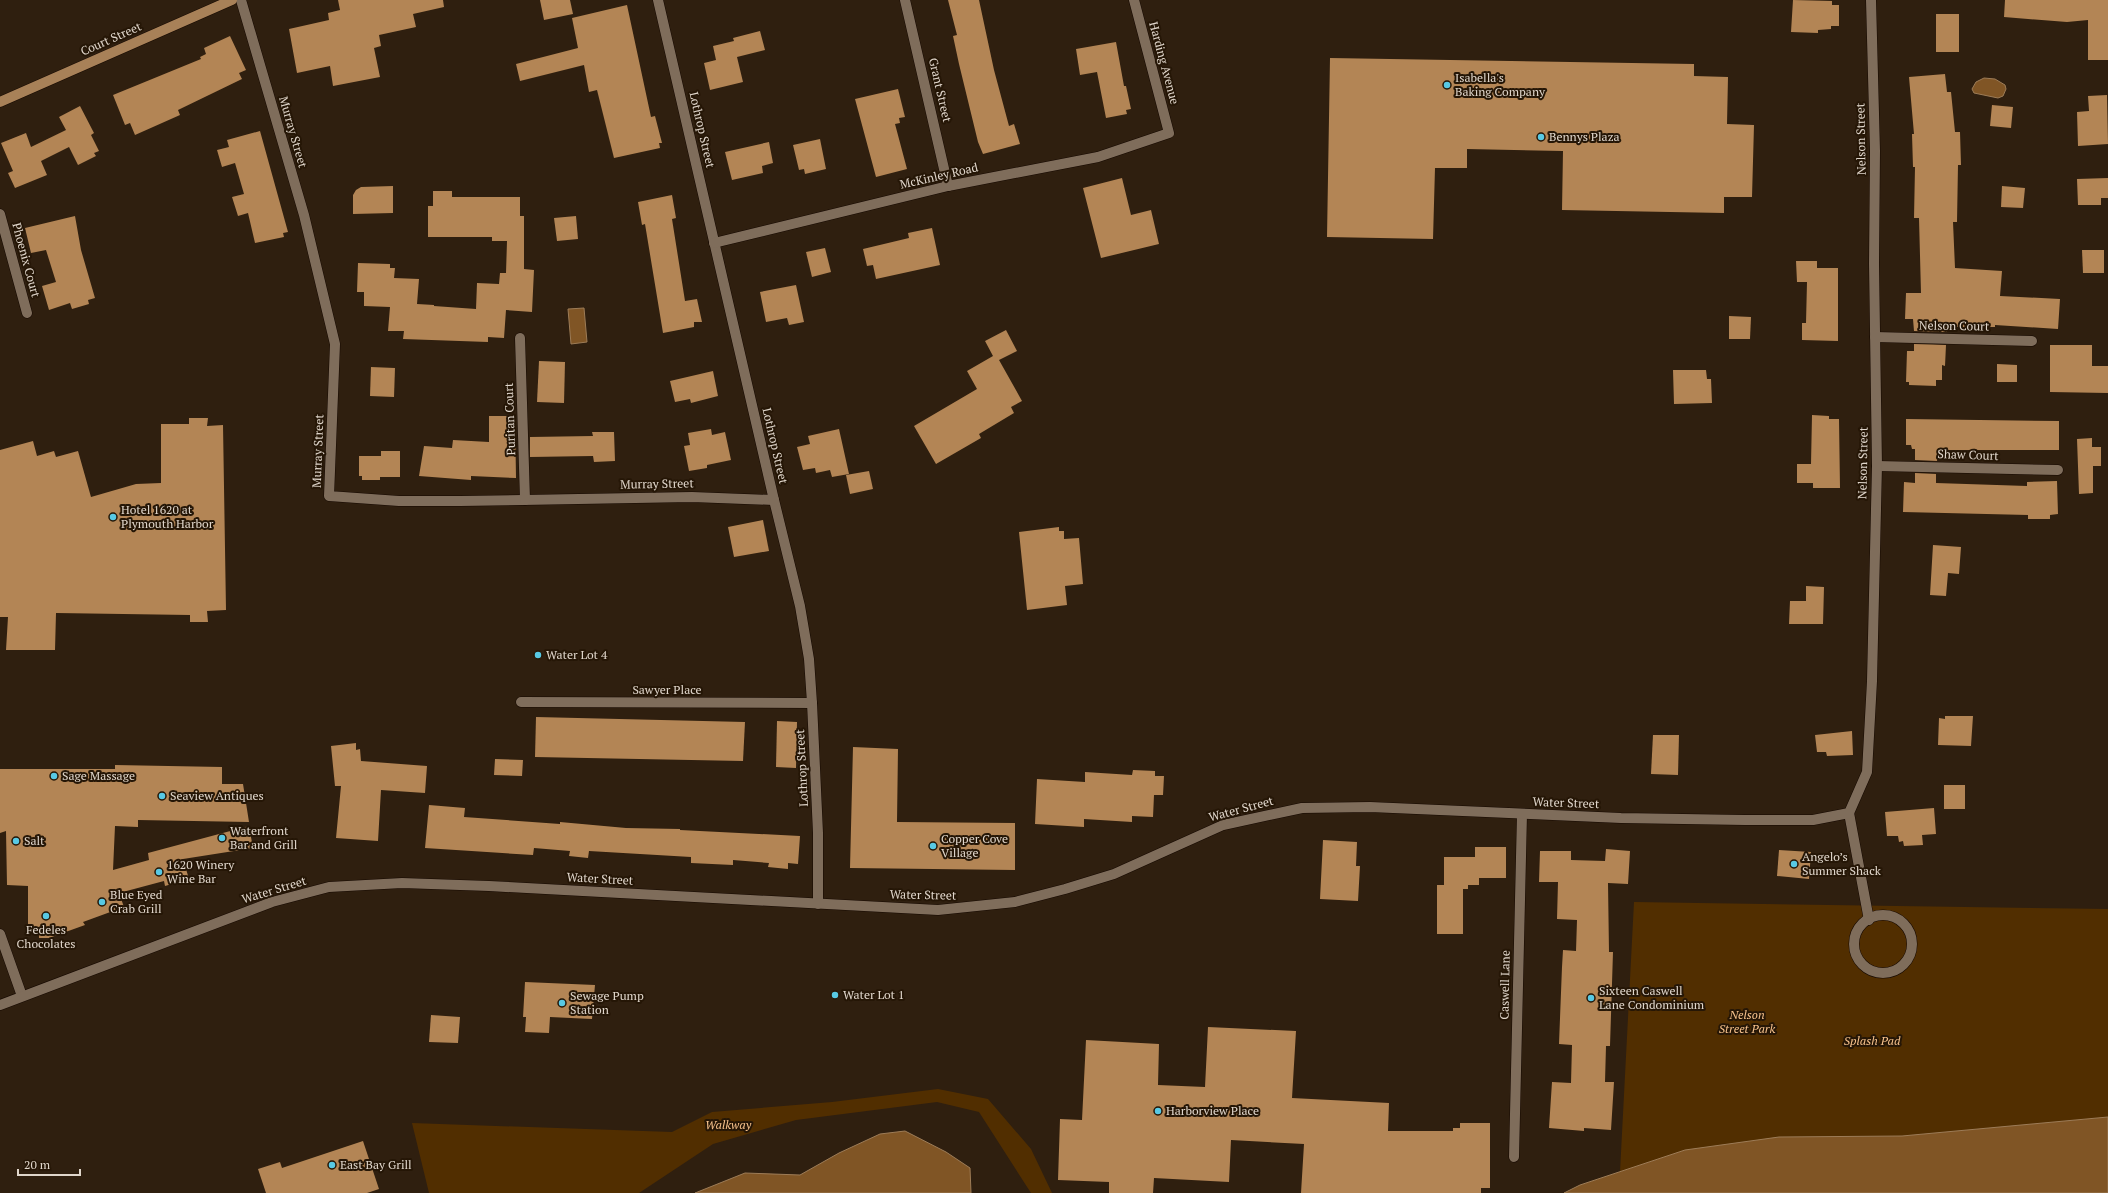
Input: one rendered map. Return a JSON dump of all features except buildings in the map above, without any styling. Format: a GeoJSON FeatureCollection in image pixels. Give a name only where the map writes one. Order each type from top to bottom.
{"type":"FeatureCollection","features":[{"type":"Feature","properties":{"kind":"main road","name":"Court Street"},"geometry":{"type":"LineString","coordinates":[[0,102],[232,0]]}},
{"type":"Feature","properties":{"kind":"street","name":"Murray Street"},"geometry":{"type":"LineString","coordinates":[[241,0],[304,215],[335,344],[329,496],[398,501],[692,497],[774,500]]}},
{"type":"Feature","properties":{"kind":"street","name":"Lothrop Street"},"geometry":{"type":"LineString","coordinates":[[658,0],[800,606],[809,659],[812,703],[818,833],[818,904]]}},
{"type":"Feature","properties":{"kind":"street","name":"Grant Street"},"geometry":{"type":"LineString","coordinates":[[905,0],[948,186]]}},
{"type":"Feature","properties":{"kind":"street","name":"Harding Avenue"},"geometry":{"type":"LineString","coordinates":[[1134,0],[1170,134]]}},
{"type":"Feature","properties":{"kind":"street","name":"Nelson Street"},"geometry":{"type":"LineString","coordinates":[[1849,813],[1867,772],[1877,466],[1875,151],[1871,0]]}},
{"type":"Feature","properties":{"kind":"street","name":"McKinley Road"},"geometry":{"type":"LineString","coordinates":[[714,243],[948,186],[1098,157],[1170,134]]}},
{"type":"Feature","properties":{"kind":"street","name":"Phoenix Court"},"geometry":{"type":"LineString","coordinates":[[0,214],[27,313]]}},
{"type":"Feature","properties":{"kind":"street","name":"Nelson Court"},"geometry":{"type":"LineString","coordinates":[[1875,337],[2032,341]]}},
{"type":"Feature","properties":{"kind":"street","name":"Puritan Court"},"geometry":{"type":"LineString","coordinates":[[520,338],[526,500]]}},
{"type":"Feature","properties":{"kind":"street","name":"Shaw Court"},"geometry":{"type":"LineString","coordinates":[[1877,466],[2058,470]]}},
{"type":"Feature","properties":{"kind":"street","name":"Sawyer Place"},"geometry":{"type":"LineString","coordinates":[[521,702],[812,703]]}},
{"type":"Feature","properties":{"kind":"street","name":"Water Street"},"geometry":{"type":"LineString","coordinates":[[0,1005],[272,902],[329,887],[434,884],[585,890],[938,910],[1015,902],[1065,890],[1114,874],[1224,825],[1302,808],[1370,807],[1629,818],[1813,820],[1849,813]]}},
{"type":"Feature","properties":{"kind":"street"},"geometry":{"type":"LineString","coordinates":[[1849,813],[1869,920]]}},
{"type":"Feature","properties":{"kind":"street","name":"Caswell Lane"},"geometry":{"type":"LineString","coordinates":[[1514,1157],[1522,814]]}},
{"type":"Feature","properties":{"kind":"street"},"geometry":{"type":"LineString","coordinates":[[1876,916],[1889,916],[1904,923],[1907,927],[1912,938],[1911,953],[1902,967],[1889,973],[1873,972],[1863,966],[1855,951],[1855,939],[1863,924],[1869,920],[1876,916]]}},
{"type":"Feature","properties":{"kind":"street"},"geometry":{"type":"LineString","coordinates":[[0,934],[22,996]]}},
{"type":"Feature","properties":{"kind":"green space","name":"Nelson Street Park"},"geometry":{"type":"Polygon","coordinates":[[[1634,902],[2108,909],[2108,1117],[1902,1136],[1779,1137],[1620,1172],[1634,902]]]}},
{"type":"Feature","properties":{"kind":"green space","name":"Walkway"},"geometry":{"type":"Polygon","coordinates":[[[938,1089],[988,1099],[1031,1149],[1052,1193],[1031,1193],[979,1112],[937,1102],[796,1120],[713,1144],[639,1193],[429,1193],[412,1123],[672,1132],[712,1112],[832,1102],[938,1089]]]}},
{"type":"Feature","properties":{"kind":"shaded area"},"geometry":{"type":"Polygon","coordinates":[[[1984,78],[1995,79],[2005,85],[2006,89],[2003,96],[1998,98],[1974,93],[1972,89],[1976,82],[1984,78]]]}},
{"type":"Feature","properties":{"kind":"shaded area"},"geometry":{"type":"Polygon","coordinates":[[[584,308],[587,342],[571,344],[568,309],[584,308]]]}},
{"type":"Feature","properties":{"kind":"shaded area"},"geometry":{"type":"Polygon","coordinates":[[[2108,1117],[2108,1193],[1564,1193],[1580,1185],[1685,1150],[1779,1137],[1902,1136],[2108,1117]]]}},
{"type":"Feature","properties":{"kind":"shaded area"},"geometry":{"type":"Polygon","coordinates":[[[905,1131],[946,1152],[970,1168],[971,1193],[695,1193],[745,1173],[800,1175],[839,1153],[880,1134],[905,1131]]]}},
{"type":"Feature","properties":{"kind":"place","name":"Isabella's Baking Company"},"geometry":{"type":"Point","coordinates":[1447,85]}},
{"type":"Feature","properties":{"kind":"place","name":"Bennys Plaza"},"geometry":{"type":"Point","coordinates":[1541,137]}},
{"type":"Feature","properties":{"kind":"place","name":"Hotel 1620 at Plymouth Harbor"},"geometry":{"type":"Point","coordinates":[113,517]}},
{"type":"Feature","properties":{"kind":"place","name":"Water Lot 4"},"geometry":{"type":"Point","coordinates":[538,655]}},
{"type":"Feature","properties":{"kind":"place","name":"Sage Massage"},"geometry":{"type":"Point","coordinates":[54,776]}},
{"type":"Feature","properties":{"kind":"place","name":"Seaview Antiques"},"geometry":{"type":"Point","coordinates":[162,796]}},
{"type":"Feature","properties":{"kind":"place","name":"Waterfront Bar and Grill"},"geometry":{"type":"Point","coordinates":[222,838]}},
{"type":"Feature","properties":{"kind":"place","name":"Salt"},"geometry":{"type":"Point","coordinates":[16,841]}},
{"type":"Feature","properties":{"kind":"place","name":"Copper Cove Village"},"geometry":{"type":"Point","coordinates":[933,846]}},
{"type":"Feature","properties":{"kind":"place","name":"Angelo’s Summer Shack"},"geometry":{"type":"Point","coordinates":[1794,864]}},
{"type":"Feature","properties":{"kind":"place","name":"1620 Winery Wine Bar"},"geometry":{"type":"Point","coordinates":[159,872]}},
{"type":"Feature","properties":{"kind":"place","name":"Blue Eyed Crab Grill"},"geometry":{"type":"Point","coordinates":[102,902]}},
{"type":"Feature","properties":{"kind":"place","name":"Fedeles Chocolates"},"geometry":{"type":"Point","coordinates":[46,916]}},
{"type":"Feature","properties":{"kind":"place","name":"Water Lot 1"},"geometry":{"type":"Point","coordinates":[835,995]}},
{"type":"Feature","properties":{"kind":"place","name":"Sixteen Caswell Lane Condominium"},"geometry":{"type":"Point","coordinates":[1591,998]}},
{"type":"Feature","properties":{"kind":"place","name":"Sewage Pump Station"},"geometry":{"type":"Point","coordinates":[562,1003]}},
{"type":"Feature","properties":{"kind":"place","name":"Harborview Place"},"geometry":{"type":"Point","coordinates":[1158,1111]}},
{"type":"Feature","properties":{"kind":"place","name":"East Bay Grill"},"geometry":{"type":"Point","coordinates":[332,1165]}},
{"type":"Feature","properties":{"kind":"park label","name":"Splash Pad"},"geometry":{"type":"Point","coordinates":[1872,1041]}}]}
